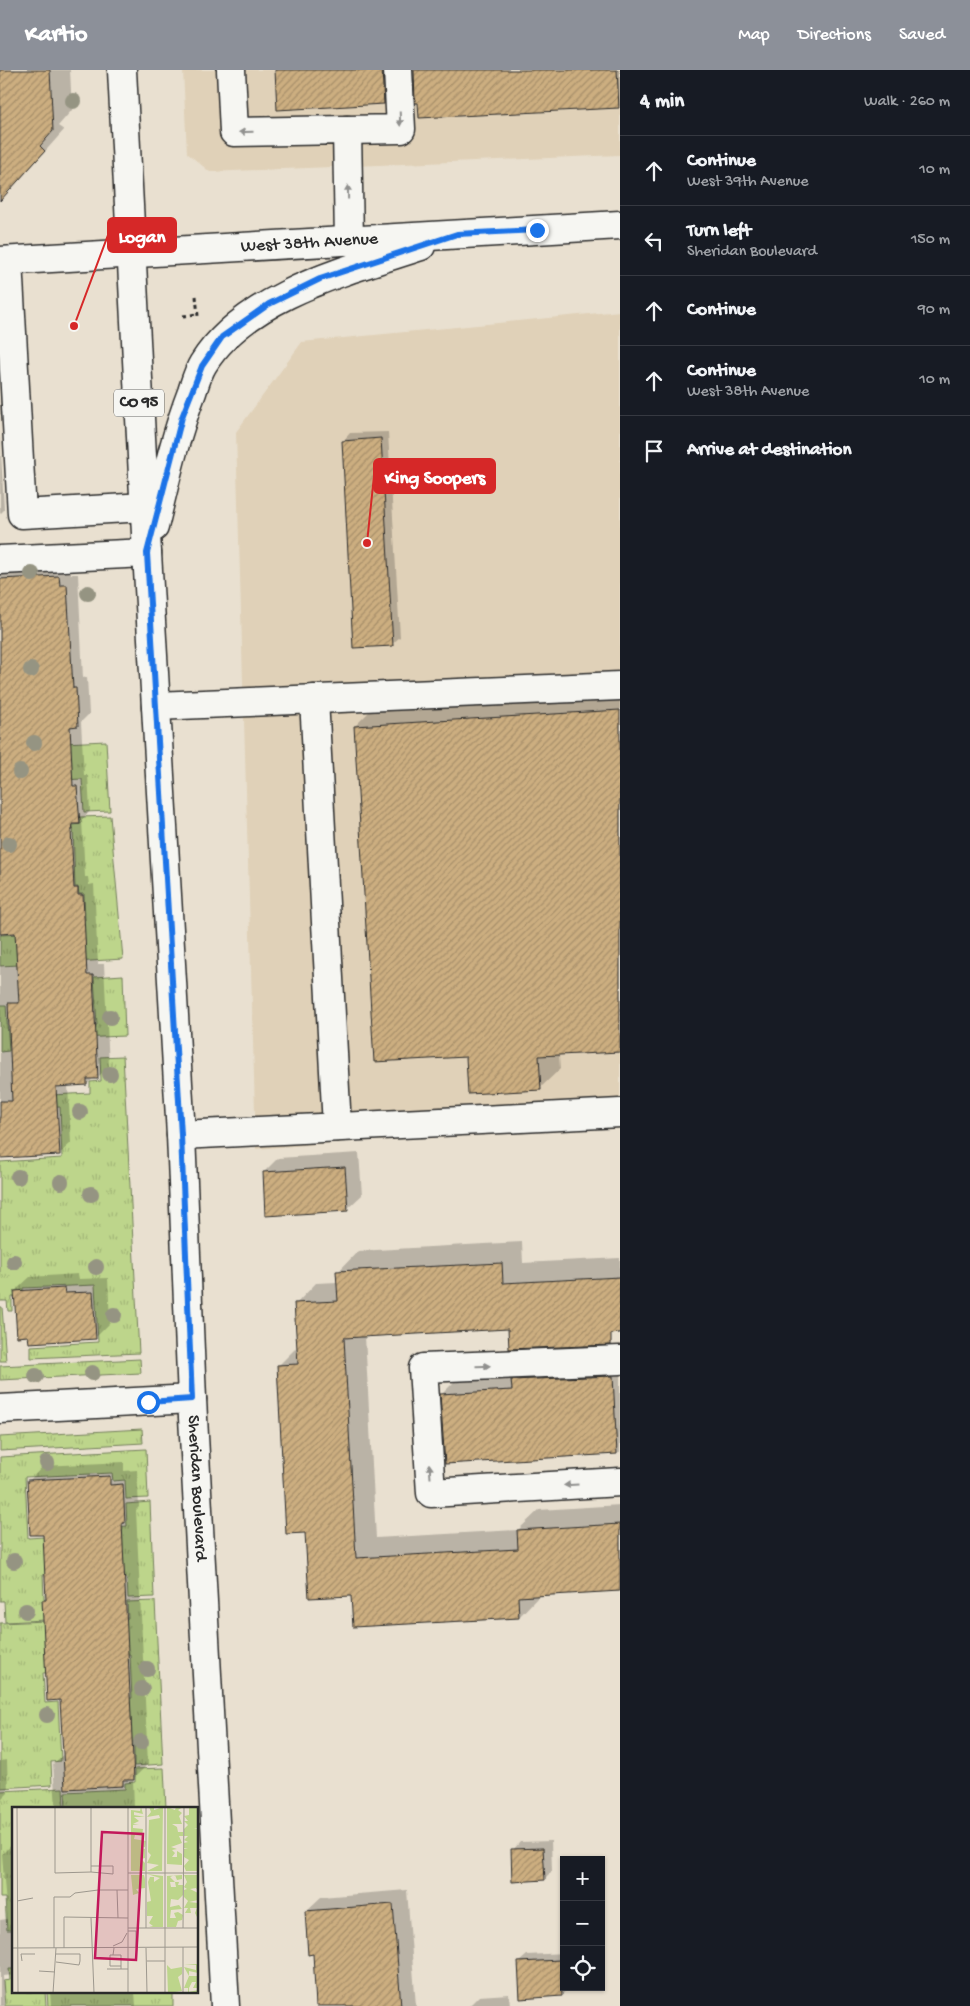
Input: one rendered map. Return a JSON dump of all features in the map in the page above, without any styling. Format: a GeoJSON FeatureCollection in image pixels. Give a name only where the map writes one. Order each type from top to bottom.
{"type":"FeatureCollection","features":[{"type":"Feature","properties":{"kind":"main road","name":"Sheridan Boulevard"},"geometry":{"type":"LineString","coordinates":[[122,70],[147,553],[181,1135],[192,1399],[225,2006]]}},
{"type":"Feature","properties":{"kind":"main road"},"geometry":{"type":"LineString","coordinates":[[231,70],[234,132],[400,129],[398,70]]}},
{"type":"Feature","properties":{"kind":"main road"},"geometry":{"type":"LineString","coordinates":[[347,130],[349,241]]}},
{"type":"Feature","properties":{"kind":"main road","name":"West 38th Avenue"},"geometry":{"type":"LineString","coordinates":[[4,261],[620,225]]}},
{"type":"Feature","properties":{"kind":"main road"},"geometry":{"type":"LineString","coordinates":[[0,560],[147,553],[182,417],[202,366],[222,337],[269,304],[320,279],[457,234]]}},
{"type":"Feature","properties":{"kind":"main road"},"geometry":{"type":"LineString","coordinates":[[4,261],[22,514],[145,507]]}},
{"type":"Feature","properties":{"kind":"main road"},"geometry":{"type":"LineString","coordinates":[[156,706],[620,686]]}},
{"type":"Feature","properties":{"kind":"main road"},"geometry":{"type":"LineString","coordinates":[[314,699],[338,1127]]}},
{"type":"Feature","properties":{"kind":"main road"},"geometry":{"type":"LineString","coordinates":[[181,1135],[620,1113]]}},
{"type":"Feature","properties":{"kind":"main road"},"geometry":{"type":"LineString","coordinates":[[620,1360],[424,1368],[432,1493],[620,1482]]}},
{"type":"Feature","properties":{"kind":"main road"},"geometry":{"type":"LineString","coordinates":[[0,1409],[192,1399]]}},
{"type":"Feature","properties":{"kind":"path"},"geometry":{"type":"LineString","coordinates":[[182,316],[197,314],[196,296]]}},
{"type":"Feature","properties":{"kind":"shaded area"},"geometry":{"type":"Polygon","coordinates":[[[183,70],[620,70],[620,155],[210,172],[187,153],[183,70]]]}},
{"type":"Feature","properties":{"kind":"shaded area"},"geometry":{"type":"Polygon","coordinates":[[[620,311],[620,1120],[256,1149],[236,432],[302,342],[620,311]]]}},
{"type":"Feature","properties":{"kind":"green space"},"geometry":{"type":"Polygon","coordinates":[[[106,741],[110,811],[84,812],[82,779],[0,783],[0,746],[106,741]]]}},
{"type":"Feature","properties":{"kind":"green space"},"geometry":{"type":"Polygon","coordinates":[[[110,816],[123,959],[75,962],[76,921],[85,920],[84,894],[79,894],[78,887],[75,887],[73,825],[81,824],[80,817],[110,816]]]}},
{"type":"Feature","properties":{"kind":"green space"},"geometry":{"type":"Polygon","coordinates":[[[73,932],[74,962],[0,966],[0,935],[73,932]]]}},
{"type":"Feature","properties":{"kind":"green space"},"geometry":{"type":"Polygon","coordinates":[[[123,975],[125,1036],[9,1041],[9,1029],[97,1025],[94,977],[123,975]]]}},
{"type":"Feature","properties":{"kind":"green space"},"geometry":{"type":"Polygon","coordinates":[[[0,1005],[6,1005],[9,1051],[0,1052],[0,1005]]]}},
{"type":"Feature","properties":{"kind":"green space"},"geometry":{"type":"Polygon","coordinates":[[[123,1056],[139,1353],[31,1358],[31,1346],[98,1342],[95,1285],[23,1288],[23,1296],[12,1297],[12,1311],[8,1311],[7,1301],[0,1301],[0,1162],[62,1158],[60,1107],[14,1109],[14,1097],[90,1093],[90,1082],[101,1081],[100,1057],[123,1056]]]}},
{"type":"Feature","properties":{"kind":"green space"},"geometry":{"type":"Polygon","coordinates":[[[0,1307],[2,1307],[6,1361],[0,1361],[0,1307]]]}},
{"type":"Feature","properties":{"kind":"green space"},"geometry":{"type":"Polygon","coordinates":[[[140,1359],[141,1373],[0,1380],[0,1366],[140,1359]]]}},
{"type":"Feature","properties":{"kind":"green space"},"geometry":{"type":"Polygon","coordinates":[[[142,1429],[143,1443],[0,1451],[0,1437],[142,1429]]]}},
{"type":"Feature","properties":{"kind":"green space"},"geometry":{"type":"Polygon","coordinates":[[[146,1449],[148,1498],[126,1499],[125,1480],[113,1481],[112,1473],[25,1477],[28,1538],[111,1533],[113,1571],[43,1575],[45,1620],[5,1622],[4,1601],[0,1601],[0,1457],[146,1449]]]}},
{"type":"Feature","properties":{"kind":"green space"},"geometry":{"type":"Polygon","coordinates":[[[150,1502],[154,1597],[128,1598],[127,1578],[116,1578],[114,1527],[127,1526],[126,1504],[150,1502]]]}},
{"type":"Feature","properties":{"kind":"green space"},"geometry":{"type":"Polygon","coordinates":[[[155,1601],[163,1764],[134,1766],[134,1742],[122,1742],[123,1699],[132,1698],[130,1654],[120,1655],[119,1619],[128,1618],[127,1602],[155,1601]]]}},
{"type":"Feature","properties":{"kind":"green space"},"geometry":{"type":"Polygon","coordinates":[[[46,1621],[58,1672],[43,1673],[45,1703],[58,1702],[61,1761],[51,1762],[52,1785],[0,1788],[0,1623],[46,1621]]]}},
{"type":"Feature","properties":{"kind":"green space"},"geometry":{"type":"Polygon","coordinates":[[[164,1768],[166,1807],[66,1807],[65,1792],[125,1789],[125,1783],[135,1782],[135,1769],[164,1768]]]}},
{"type":"Feature","properties":{"kind":"green space"},"geometry":{"type":"Polygon","coordinates":[[[63,1788],[64,1807],[12,1807],[12,1930],[7,1930],[5,1898],[0,1898],[0,1791],[63,1788]]]}},
{"type":"Feature","properties":{"kind":"green space"},"geometry":{"type":"Polygon","coordinates":[[[9,1969],[12,1969],[12,1994],[45,1994],[46,2006],[5,2006],[3,1981],[10,1980],[9,1969]]]}},
{"type":"Feature","properties":{"kind":"green space"},"geometry":{"type":"Polygon","coordinates":[[[47,1994],[173,1994],[173,2006],[48,2006],[47,1994]]]}},
{"type":"Feature","properties":{"kind":"building"},"geometry":{"type":"Polygon","coordinates":[[[0,70],[50,70],[53,131],[40,146],[45,151],[0,201],[0,70]]]}},
{"type":"Feature","properties":{"kind":"building"},"geometry":{"type":"Polygon","coordinates":[[[275,70],[382,70],[384,104],[277,110],[275,70]]]}},
{"type":"Feature","properties":{"kind":"building"},"geometry":{"type":"Polygon","coordinates":[[[414,70],[617,70],[619,108],[419,118],[418,103],[415,103],[414,70]]]}},
{"type":"Feature","properties":{"kind":"building"},"geometry":{"type":"Polygon","coordinates":[[[381,438],[393,646],[353,648],[342,441],[381,438]]]}},
{"type":"Feature","properties":{"kind":"building"},"geometry":{"type":"Polygon","coordinates":[[[59,576],[60,585],[67,585],[73,688],[76,688],[78,726],[70,727],[73,786],[77,786],[80,824],[72,824],[73,830],[71,830],[74,888],[78,888],[78,895],[83,895],[87,975],[93,975],[98,1079],[87,1079],[87,1085],[56,1087],[60,1155],[0,1158],[0,1101],[12,1101],[8,1003],[19,1003],[15,933],[0,934],[0,579],[59,576]]]}},
{"type":"Feature","properties":{"kind":"building"},"geometry":{"type":"Polygon","coordinates":[[[620,710],[620,1052],[539,1056],[541,1090],[468,1094],[466,1057],[374,1062],[354,726],[620,710]]]}},
{"type":"Feature","properties":{"kind":"building"},"geometry":{"type":"Polygon","coordinates":[[[345,1167],[348,1211],[265,1216],[263,1172],[345,1167]]]}},
{"type":"Feature","properties":{"kind":"building"},"geometry":{"type":"Polygon","coordinates":[[[502,1263],[503,1283],[620,1277],[620,1333],[611,1334],[611,1345],[509,1349],[508,1329],[344,1338],[356,1558],[518,1549],[517,1530],[620,1524],[620,1591],[518,1597],[519,1618],[353,1627],[351,1596],[309,1598],[305,1533],[286,1534],[277,1365],[298,1364],[294,1303],[338,1301],[336,1271],[502,1263]]]}},
{"type":"Feature","properties":{"kind":"building"},"geometry":{"type":"Polygon","coordinates":[[[64,1288],[65,1293],[93,1292],[96,1339],[29,1343],[28,1336],[17,1337],[14,1291],[64,1288]]]}},
{"type":"Feature","properties":{"kind":"building"},"geometry":{"type":"Polygon","coordinates":[[[613,1376],[617,1454],[445,1464],[440,1394],[512,1390],[511,1380],[613,1376]]]}},
{"type":"Feature","properties":{"kind":"building"},"geometry":{"type":"Polygon","coordinates":[[[110,1476],[110,1485],[123,1484],[125,1523],[122,1523],[134,1780],[123,1780],[123,1786],[65,1789],[60,1700],[47,1701],[42,1600],[46,1600],[43,1535],[30,1535],[27,1480],[110,1476]]]}},
{"type":"Feature","properties":{"kind":"building"},"geometry":{"type":"Polygon","coordinates":[[[543,1848],[545,1880],[512,1882],[511,1849],[543,1848]]]}},
{"type":"Feature","properties":{"kind":"building"},"geometry":{"type":"Polygon","coordinates":[[[393,1904],[401,2006],[316,2006],[313,1954],[308,1955],[305,1911],[393,1904]]]}},
{"type":"Feature","properties":{"kind":"building"},"geometry":{"type":"Polygon","coordinates":[[[560,1960],[560,1991],[562,1991],[562,1996],[520,1999],[518,1962],[560,1960]]]}},
{"type":"Feature","properties":{"kind":"place","name":"Logan"},"geometry":{"type":"Point","coordinates":[74,326]}},
{"type":"Feature","properties":{"kind":"place","name":"King Soopers"},"geometry":{"type":"Point","coordinates":[367,543]}},
{"type":"Feature","properties":{"kind":"route"},"geometry":{"type":"LineString","coordinates":[[148,1402],[192,1399],[181,1135],[147,553],[182,417],[202,366],[222,337],[269,304],[320,279],[457,234],[537,230]]}}]}
